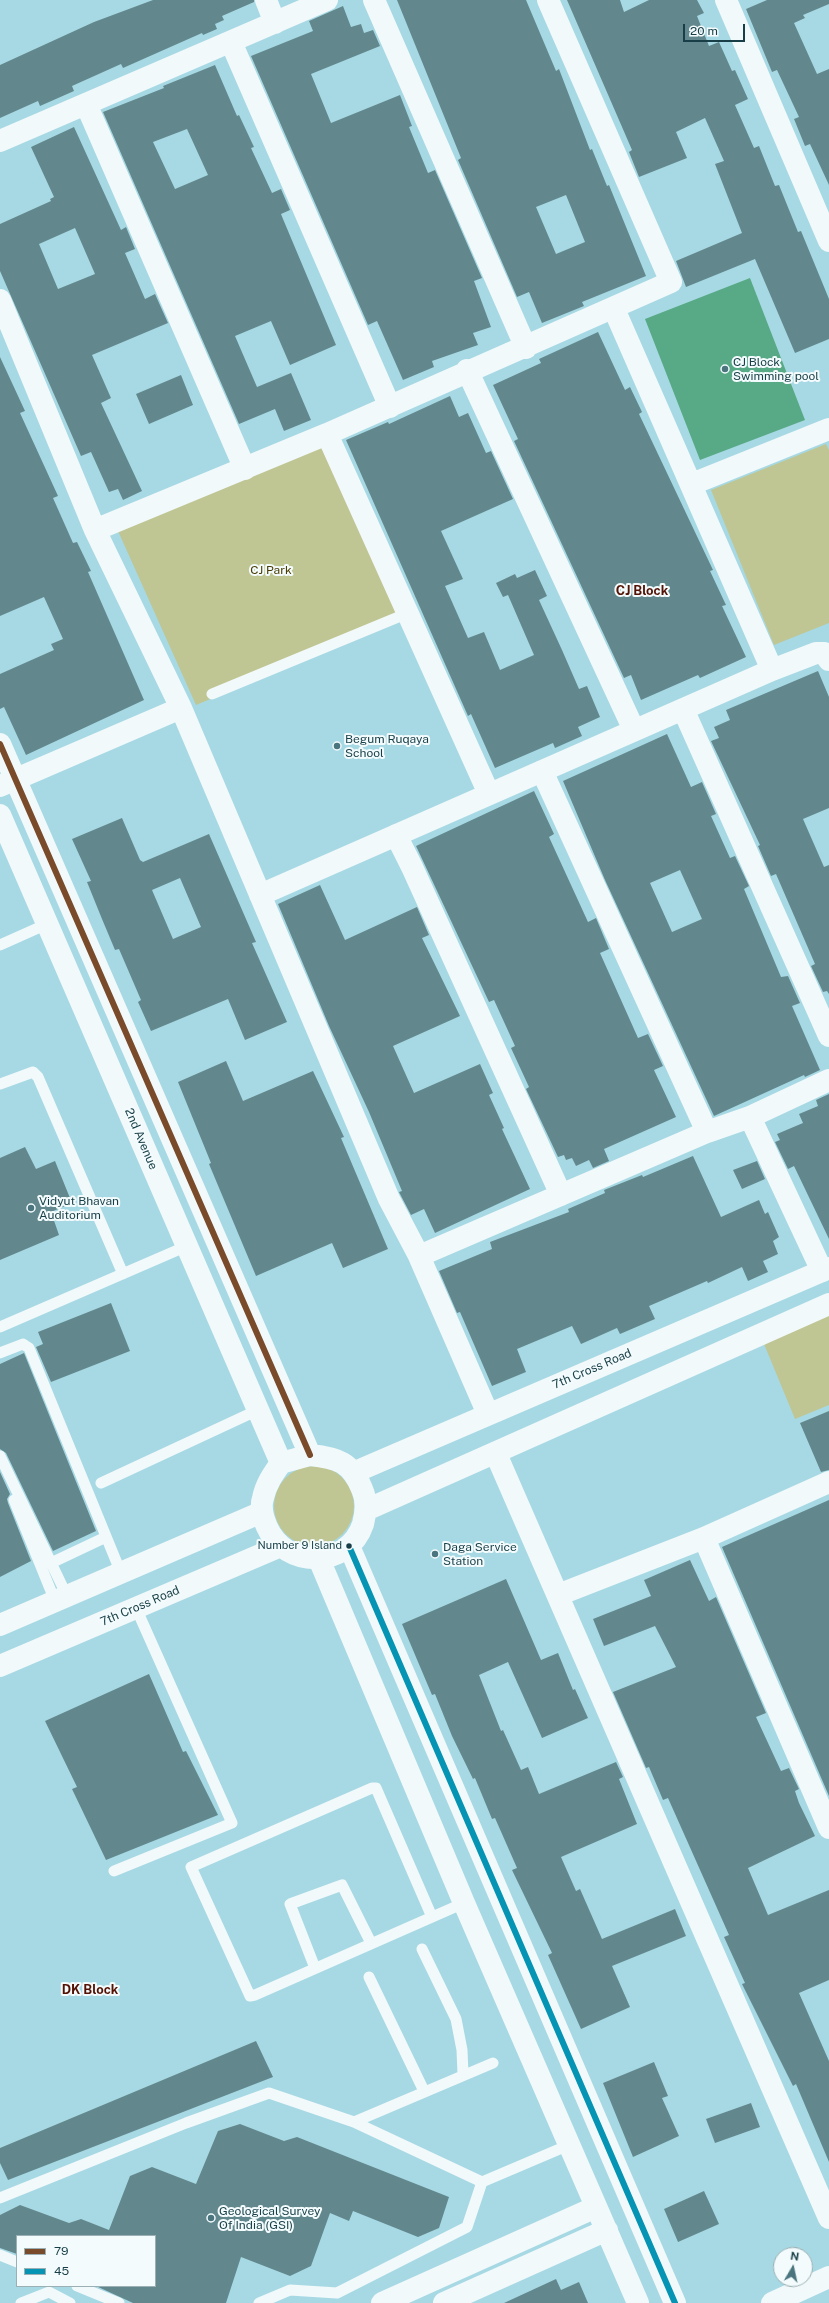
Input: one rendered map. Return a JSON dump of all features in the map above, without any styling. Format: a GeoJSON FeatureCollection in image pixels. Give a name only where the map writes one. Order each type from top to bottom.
{"type":"FeatureCollection","features":[{"type":"Feature","properties":{"kind":"street"},"geometry":{"type":"LineString","coordinates":[[266,0],[275,23]]}},
{"type":"Feature","properties":{"kind":"street"},"geometry":{"type":"LineString","coordinates":[[0,141],[327,0]]}},
{"type":"Feature","properties":{"kind":"street"},"geometry":{"type":"LineString","coordinates":[[374,0],[526,348]]}},
{"type":"Feature","properties":{"kind":"street"},"geometry":{"type":"LineString","coordinates":[[95,530],[245,469],[390,407],[467,370],[526,348],[671,282],[548,0]]}},
{"type":"Feature","properties":{"kind":"street"},"geometry":{"type":"LineString","coordinates":[[726,0],[829,241]]}},
{"type":"Feature","properties":{"kind":"street"},"geometry":{"type":"LineString","coordinates":[[231,42],[390,407]]}},
{"type":"Feature","properties":{"kind":"street"},"geometry":{"type":"LineString","coordinates":[[86,104],[245,469]]}},
{"type":"Feature","properties":{"kind":"street"},"geometry":{"type":"LineString","coordinates":[[0,300],[95,530],[182,708],[388,1199],[419,1256],[488,1414]]}},
{"type":"Feature","properties":{"kind":"street"},"geometry":{"type":"LineString","coordinates":[[614,309],[692,484],[772,670]]}},
{"type":"Feature","properties":{"kind":"street"},"geometry":{"type":"LineString","coordinates":[[467,370],[634,730]]}},
{"type":"Feature","properties":{"kind":"street"},"geometry":{"type":"LineString","coordinates":[[692,484],[829,429]]}},
{"type":"Feature","properties":{"kind":"street"},"geometry":{"type":"LineString","coordinates":[[327,434],[489,794]]}},
{"type":"Feature","properties":{"kind":"street"},"geometry":{"type":"LineString","coordinates":[[260,895],[772,670],[816,653],[824,653],[829,660]]}},
{"type":"Feature","properties":{"kind":"street"},"geometry":{"type":"LineString","coordinates":[[8,783],[182,708]]}},
{"type":"Feature","properties":{"kind":"street"},"geometry":{"type":"LineString","coordinates":[[683,709],[829,1036]]}},
{"type":"Feature","properties":{"kind":"street"},"geometry":{"type":"LineString","coordinates":[[0,744],[8,783],[310,1455]]}},
{"type":"Feature","properties":{"kind":"street"},"geometry":{"type":"LineString","coordinates":[[542,771],[707,1132]]}},
{"type":"Feature","properties":{"kind":"street","name":"2nd Avenue"},"geometry":{"type":"LineString","coordinates":[[0,815],[281,1463]]}},
{"type":"Feature","properties":{"kind":"street"},"geometry":{"type":"LineString","coordinates":[[396,835],[412,867],[561,1195]]}},
{"type":"Feature","properties":{"kind":"street"},"geometry":{"type":"LineString","coordinates":[[419,1256],[707,1132],[750,1117],[829,1080]]}},
{"type":"Feature","properties":{"kind":"street"},"geometry":{"type":"LineString","coordinates":[[750,1117],[825,1269]]}},
{"type":"Feature","properties":{"kind":"street","name":"7th Cross Road"},"geometry":{"type":"LineString","coordinates":[[355,1472],[825,1269]]}},
{"type":"Feature","properties":{"kind":"street"},"geometry":{"type":"LineString","coordinates":[[366,1510],[496,1454],[829,1304]]}},
{"type":"Feature","properties":{"kind":"street"},"geometry":{"type":"LineString","coordinates":[[496,1454],[829,2218]]}},
{"type":"Feature","properties":{"kind":"street"},"geometry":{"type":"LineString","coordinates":[[310,1455],[328,1457],[345,1465],[355,1472],[365,1494],[366,1510],[360,1531],[349,1546],[334,1556],[319,1559],[301,1558],[280,1546],[271,1537],[262,1512],[262,1499],[268,1482],[281,1463],[310,1455]]}},
{"type":"Feature","properties":{"kind":"street"},"geometry":{"type":"LineString","coordinates":[[558,1595],[704,1538],[829,1482]]}},
{"type":"Feature","properties":{"kind":"street"},"geometry":{"type":"LineString","coordinates":[[0,1625],[262,1512]]}},
{"type":"Feature","properties":{"kind":"street"},"geometry":{"type":"LineString","coordinates":[[704,1538],[829,1828]]}},
{"type":"Feature","properties":{"kind":"street","name":"7th Cross Road"},"geometry":{"type":"LineString","coordinates":[[0,1666],[280,1546]]}},
{"type":"Feature","properties":{"kind":"street"},"geometry":{"type":"LineString","coordinates":[[349,1546],[675,2303]]}},
{"type":"Feature","properties":{"kind":"street"},"geometry":{"type":"LineString","coordinates":[[319,1559],[464,1903],[638,2303]]}},
{"type":"Feature","properties":{"kind":"street"},"geometry":{"type":"LineString","coordinates":[[396,2300],[596,2207]]}},
{"type":"Feature","properties":{"kind":"street"},"geometry":{"type":"LineString","coordinates":[[444,2303],[607,2230]]}},
{"type":"Feature","properties":{"kind":"street"},"geometry":{"type":"LineString","coordinates":[[772,2303],[829,2277]]}},
{"type":"Feature","properties":{"kind":"lane"},"geometry":{"type":"LineString","coordinates":[[212,694],[408,613]]}},
{"type":"Feature","properties":{"kind":"lane"},"geometry":{"type":"LineString","coordinates":[[0,945],[47,924]]}},
{"type":"Feature","properties":{"kind":"lane"},"geometry":{"type":"LineString","coordinates":[[0,1084],[27,1073],[33,1072],[38,1077],[123,1274]]}},
{"type":"Feature","properties":{"kind":"lane"},"geometry":{"type":"LineString","coordinates":[[0,1327],[187,1246]]}},
{"type":"Feature","properties":{"kind":"lane"},"geometry":{"type":"LineString","coordinates":[[0,1353],[23,1344],[29,1348],[121,1573]]}},
{"type":"Feature","properties":{"kind":"lane"},"geometry":{"type":"LineString","coordinates":[[101,1483],[258,1410]]}},
{"type":"Feature","properties":{"kind":"lane"},"geometry":{"type":"LineString","coordinates":[[0,1456],[51,1563],[61,1599]]}},
{"type":"Feature","properties":{"kind":"lane"},"geometry":{"type":"LineString","coordinates":[[0,1467],[61,1599]]}},
{"type":"Feature","properties":{"kind":"lane"},"geometry":{"type":"LineString","coordinates":[[51,1563],[106,1537]]}},
{"type":"Feature","properties":{"kind":"lane"},"geometry":{"type":"LineString","coordinates":[[114,1872],[232,1823],[136,1608]]}},
{"type":"Feature","properties":{"kind":"lane"},"geometry":{"type":"LineString","coordinates":[[432,1917],[376,1788],[372,1788],[191,1867],[250,1996],[315,1968],[372,1943],[432,1917],[464,1903]]}},
{"type":"Feature","properties":{"kind":"lane"},"geometry":{"type":"LineString","coordinates":[[315,1968],[290,1904],[342,1885],[372,1943]]}},
{"type":"Feature","properties":{"kind":"lane"},"geometry":{"type":"LineString","coordinates":[[422,1949],[456,2019],[462,2050],[463,2074]]}},
{"type":"Feature","properties":{"kind":"lane"},"geometry":{"type":"LineString","coordinates":[[369,1977],[424,2091]]}},
{"type":"Feature","properties":{"kind":"lane"},"geometry":{"type":"LineString","coordinates":[[354,2122],[463,2074],[493,2063]]}},
{"type":"Feature","properties":{"kind":"lane"},"geometry":{"type":"LineString","coordinates":[[0,2198],[186,2123],[269,2093],[354,2122],[482,2182],[570,2145]]}},
{"type":"Feature","properties":{"kind":"lane"},"geometry":{"type":"LineString","coordinates":[[259,2303],[290,2290],[337,2294],[466,2228],[482,2182]]}},
{"type":"Feature","properties":{"kind":"lane"},"geometry":{"type":"LineString","coordinates":[[0,2255],[16,2262]]}},
{"type":"Feature","properties":{"kind":"lane"},"geometry":{"type":"LineString","coordinates":[[79,2287],[119,2303]]}},
{"type":"Feature","properties":{"kind":"lane"},"geometry":{"type":"LineString","coordinates":[[20,2303],[49,2292],[70,2303]]}},
{"type":"Feature","properties":{"kind":"green space","name":"CJ Park"},"geometry":{"type":"Polygon","coordinates":[[[326,443],[402,619],[196,705],[118,531],[326,443]]]}},
{"type":"Feature","properties":{"kind":"green space"},"geometry":{"type":"Polygon","coordinates":[[[826,444],[829,450],[829,623],[774,645],[711,490],[826,444]]]}},
{"type":"Feature","properties":{"kind":"green space"},"geometry":{"type":"Polygon","coordinates":[[[829,1314],[829,1405],[795,1419],[764,1344],[829,1314]]]}},
{"type":"Feature","properties":{"kind":"green space"},"geometry":{"type":"Polygon","coordinates":[[[314,1466],[329,1469],[342,1478],[351,1491],[354,1506],[351,1521],[342,1534],[329,1543],[314,1546],[299,1543],[286,1534],[277,1521],[274,1506],[277,1491],[286,1478],[299,1469],[314,1466]]]}},
{"type":"Feature","properties":{"kind":"shaded area","name":"CJ Block Swimming pool"},"geometry":{"type":"Polygon","coordinates":[[[750,278],[805,420],[700,460],[645,319],[750,278]]]}},
{"type":"Feature","properties":{"kind":"building"},"geometry":{"type":"Polygon","coordinates":[[[153,0],[254,0],[254,2],[222,16],[224,20],[215,24],[217,29],[203,35],[202,33],[123,68],[121,64],[72,86],[74,91],[40,106],[38,101],[0,118],[0,65],[94,22],[153,0]]]}},
{"type":"Feature","properties":{"kind":"building"},"geometry":{"type":"Polygon","coordinates":[[[397,0],[526,0],[556,71],[559,69],[590,150],[592,149],[607,186],[609,185],[646,276],[582,302],[584,306],[542,323],[529,292],[517,297],[458,160],[461,158],[397,0]],[[566,195],[536,207],[556,254],[585,242],[566,195]]]}},
{"type":"Feature","properties":{"kind":"building"},"geometry":{"type":"Polygon","coordinates":[[[567,0],[620,0],[624,12],[649,0],[697,0],[704,13],[697,16],[709,46],[719,42],[732,71],[735,70],[748,99],[735,105],[754,148],[759,146],[775,186],[779,185],[798,232],[801,231],[829,299],[829,339],[795,353],[755,259],[686,287],[676,261],[742,233],[715,164],[724,161],[705,118],[676,132],[687,158],[639,177],[629,152],[632,150],[567,0]]]}},
{"type":"Feature","properties":{"kind":"building"},"geometry":{"type":"Polygon","coordinates":[[[767,0],[829,0],[829,4],[803,15],[805,18],[794,23],[817,74],[829,69],[829,185],[810,144],[805,146],[794,119],[799,117],[777,70],[772,72],[746,9],[767,0]]]}},
{"type":"Feature","properties":{"kind":"building"},"geometry":{"type":"Polygon","coordinates":[[[343,6],[351,27],[361,24],[364,33],[373,30],[380,46],[311,74],[331,123],[400,95],[412,126],[409,127],[428,173],[435,170],[482,278],[474,281],[491,327],[473,333],[478,345],[432,361],[434,367],[403,380],[377,321],[368,325],[251,56],[313,31],[309,21],[343,6]]]}},
{"type":"Feature","properties":{"kind":"building"},"geometry":{"type":"Polygon","coordinates":[[[215,65],[237,116],[239,115],[254,147],[251,148],[272,193],[281,189],[290,210],[281,214],[336,345],[290,365],[271,321],[235,336],[257,387],[291,373],[311,420],[284,431],[275,409],[239,424],[103,112],[164,88],[163,86],[215,65]],[[187,129],[153,142],[175,189],[208,175],[187,129]]]}},
{"type":"Feature","properties":{"kind":"building"},"geometry":{"type":"Polygon","coordinates":[[[74,127],[121,230],[126,227],[135,249],[125,253],[145,299],[155,294],[168,323],[92,355],[111,398],[101,403],[142,491],[123,500],[118,489],[109,492],[91,452],[81,456],[0,271],[0,224],[51,201],[50,199],[54,197],[31,147],[74,127]],[[75,228],[39,244],[58,289],[95,274],[75,228]]]}},
{"type":"Feature","properties":{"kind":"building"},"geometry":{"type":"Polygon","coordinates":[[[598,332],[625,390],[630,387],[642,412],[639,414],[713,570],[710,571],[726,605],[722,606],[746,657],[700,678],[698,675],[641,700],[631,675],[624,678],[514,441],[518,439],[493,385],[541,363],[539,359],[598,332]]]}},
{"type":"Feature","properties":{"kind":"building"},"geometry":{"type":"Polygon","coordinates":[[[0,357],[25,411],[20,413],[58,496],[53,498],[73,543],[77,542],[91,571],[88,572],[144,700],[26,755],[4,707],[0,709],[0,674],[54,650],[51,644],[63,639],[44,597],[0,616],[0,357]]]}},
{"type":"Feature","properties":{"kind":"building"},"geometry":{"type":"Polygon","coordinates":[[[181,375],[193,405],[149,424],[136,394],[181,375]]]}},
{"type":"Feature","properties":{"kind":"building"},"geometry":{"type":"Polygon","coordinates":[[[450,396],[459,417],[468,413],[486,453],[491,451],[513,499],[441,531],[463,579],[445,586],[468,638],[484,632],[500,670],[534,655],[508,595],[503,597],[496,583],[515,574],[517,578],[535,570],[547,596],[539,600],[579,689],[587,686],[600,717],[578,727],[582,736],[555,748],[553,743],[495,768],[471,714],[468,716],[346,440],[388,422],[389,424],[450,396]]]}},
{"type":"Feature","properties":{"kind":"building"},"geometry":{"type":"Polygon","coordinates":[[[818,671],[829,697],[829,808],[803,819],[824,867],[829,865],[829,994],[827,991],[823,992],[811,966],[815,964],[776,874],[771,876],[758,846],[760,845],[711,741],[719,738],[714,727],[730,720],[726,710],[818,671]]]}},
{"type":"Feature","properties":{"kind":"building"},"geometry":{"type":"Polygon","coordinates":[[[667,734],[691,787],[702,782],[716,814],[711,816],[730,858],[735,856],[749,886],[744,889],[781,977],[788,976],[800,1003],[792,1006],[820,1070],[805,1077],[804,1075],[714,1116],[605,880],[563,781],[667,734]],[[680,870],[650,883],[672,932],[702,919],[680,870]]]}},
{"type":"Feature","properties":{"kind":"building"},"geometry":{"type":"Polygon","coordinates":[[[534,791],[554,834],[549,837],[588,922],[596,918],[609,949],[600,953],[638,1038],[648,1034],[663,1066],[654,1070],[676,1117],[604,1149],[609,1161],[593,1168],[589,1160],[576,1166],[572,1158],[566,1160],[564,1155],[558,1157],[526,1089],[529,1087],[511,1048],[515,1046],[494,1000],[489,1002],[416,846],[534,791]]]}},
{"type":"Feature","properties":{"kind":"building"},"geometry":{"type":"Polygon","coordinates":[[[122,818],[140,860],[143,862],[209,834],[256,942],[252,943],[287,1022],[245,1040],[228,999],[151,1031],[138,1002],[141,1000],[119,949],[115,950],[102,919],[87,882],[91,881],[72,839],[122,818]],[[180,878],[152,890],[173,939],[201,927],[180,878]]]}},
{"type":"Feature","properties":{"kind":"building"},"geometry":{"type":"Polygon","coordinates":[[[320,885],[345,940],[417,907],[429,935],[422,938],[460,1016],[393,1046],[414,1093],[480,1064],[493,1093],[489,1095],[504,1128],[502,1129],[530,1189],[435,1233],[424,1209],[411,1215],[399,1192],[402,1191],[369,1112],[329,1026],[278,904],[320,885]]]}},
{"type":"Feature","properties":{"kind":"building"},"geometry":{"type":"Polygon","coordinates":[[[226,1061],[243,1101],[313,1071],[344,1137],[341,1138],[388,1249],[343,1268],[332,1243],[256,1276],[209,1164],[211,1163],[178,1082],[226,1061]]]}},
{"type":"Feature","properties":{"kind":"building"},"geometry":{"type":"Polygon","coordinates":[[[829,1094],[829,1239],[794,1166],[788,1169],[775,1142],[780,1140],[777,1134],[803,1123],[799,1114],[818,1106],[816,1100],[829,1094]]]}},
{"type":"Feature","properties":{"kind":"building","name":"Vidyut Bhavan Auditorium"},"geometry":{"type":"Polygon","coordinates":[[[25,1147],[36,1169],[55,1161],[72,1203],[51,1212],[59,1235],[0,1260],[0,1158],[25,1147]]]}},
{"type":"Feature","properties":{"kind":"building"},"geometry":{"type":"Polygon","coordinates":[[[693,1156],[721,1217],[759,1200],[765,1214],[768,1212],[779,1237],[773,1241],[778,1254],[763,1261],[768,1272],[748,1281],[742,1267],[708,1283],[707,1281],[649,1306],[655,1319],[620,1334],[617,1328],[581,1344],[572,1326],[517,1349],[526,1372],[492,1386],[460,1312],[457,1313],[439,1271],[492,1249],[490,1242],[569,1212],[568,1209],[605,1193],[604,1190],[642,1175],[643,1177],[693,1156]]]}},
{"type":"Feature","properties":{"kind":"building"},"geometry":{"type":"Polygon","coordinates":[[[757,1161],[765,1179],[742,1189],[733,1170],[757,1161]]]}},
{"type":"Feature","properties":{"kind":"building"},"geometry":{"type":"Polygon","coordinates":[[[111,1303],[130,1351],[51,1382],[36,1347],[43,1344],[38,1332],[111,1303]]]}},
{"type":"Feature","properties":{"kind":"building"},"geometry":{"type":"Polygon","coordinates":[[[24,1353],[96,1531],[53,1551],[6,1453],[0,1449],[0,1364],[24,1353]]]}},
{"type":"Feature","properties":{"kind":"building"},"geometry":{"type":"Polygon","coordinates":[[[829,1411],[829,1470],[821,1472],[800,1423],[829,1411]]]}},
{"type":"Feature","properties":{"kind":"building"},"geometry":{"type":"Polygon","coordinates":[[[0,1472],[10,1494],[7,1499],[8,1503],[31,1561],[0,1577],[0,1472]]]}},
{"type":"Feature","properties":{"kind":"building"},"geometry":{"type":"Polygon","coordinates":[[[829,1500],[829,1796],[722,1547],[829,1500]]]}},
{"type":"Feature","properties":{"kind":"building"},"geometry":{"type":"Polygon","coordinates":[[[690,1560],[709,1601],[716,1597],[766,1713],[756,1717],[781,1771],[789,1768],[799,1789],[795,1791],[799,1803],[815,1836],[748,1868],[768,1915],[829,1890],[829,1980],[799,1993],[829,2061],[829,2162],[796,2084],[793,2086],[742,1984],[745,1983],[724,1937],[729,1935],[668,1798],[663,1800],[649,1767],[646,1768],[613,1692],[676,1667],[655,1626],[604,1646],[593,1619],[651,1596],[644,1580],[690,1560]]]}},
{"type":"Feature","properties":{"kind":"building"},"geometry":{"type":"Polygon","coordinates":[[[506,1579],[541,1660],[558,1653],[573,1690],[575,1689],[588,1718],[542,1738],[508,1662],[479,1675],[501,1731],[503,1730],[521,1770],[528,1767],[539,1794],[616,1762],[623,1777],[619,1779],[637,1824],[561,1857],[576,1891],[580,1889],[602,1939],[675,1909],[686,1936],[612,1966],[630,2007],[581,2029],[548,1955],[552,1953],[512,1870],[517,1868],[495,1818],[492,1819],[475,1778],[473,1779],[452,1736],[435,1694],[432,1695],[402,1624],[506,1579]]]}},
{"type":"Feature","properties":{"kind":"building"},"geometry":{"type":"Polygon","coordinates":[[[149,1674],[183,1752],[186,1751],[218,1815],[106,1860],[72,1789],[77,1787],[45,1721],[149,1674]]]}},
{"type":"Feature","properties":{"kind":"building"},"geometry":{"type":"Polygon","coordinates":[[[256,2041],[273,2077],[8,2180],[0,2163],[0,2148],[256,2041]]]}},
{"type":"Feature","properties":{"kind":"building"},"geometry":{"type":"Polygon","coordinates":[[[654,2062],[668,2096],[662,2098],[679,2136],[633,2157],[603,2083],[654,2062]]]}},
{"type":"Feature","properties":{"kind":"building"},"geometry":{"type":"Polygon","coordinates":[[[751,2103],[760,2127],[715,2143],[706,2119],[751,2103]]]}},
{"type":"Feature","properties":{"kind":"building"},"geometry":{"type":"Polygon","coordinates":[[[240,2124],[284,2141],[297,2137],[449,2197],[439,2228],[418,2237],[353,2211],[349,2221],[330,2213],[311,2266],[290,2276],[241,2257],[226,2303],[133,2303],[98,2287],[156,2287],[156,2235],[16,2235],[16,2254],[0,2248],[0,2215],[20,2205],[69,2223],[81,2219],[109,2230],[130,2176],[152,2167],[196,2184],[218,2131],[240,2124]]]}},
{"type":"Feature","properties":{"kind":"building"},"geometry":{"type":"Polygon","coordinates":[[[704,2191],[719,2224],[678,2242],[664,2209],[704,2191]]]}},
{"type":"Feature","properties":{"kind":"building"},"geometry":{"type":"Polygon","coordinates":[[[556,2279],[561,2290],[579,2282],[588,2303],[504,2303],[556,2279]]]}},
{"type":"Feature","properties":{"kind":"transit line","name":"79"},"geometry":{"type":"LineString","coordinates":[[0,744],[310,1455]]}},
{"type":"Feature","properties":{"kind":"transit line","name":"45"},"geometry":{"type":"LineString","coordinates":[[349,1546],[675,2303]]}},
{"type":"Feature","properties":{"kind":"place","name":"CJ Block Swimming pool"},"geometry":{"type":"Point","coordinates":[725,369]}},
{"type":"Feature","properties":{"kind":"place","name":"Begum Ruqaya School"},"geometry":{"type":"Point","coordinates":[337,746]}},
{"type":"Feature","properties":{"kind":"place","name":"Vidyut Bhavan Auditorium"},"geometry":{"type":"Point","coordinates":[31,1208]}},
{"type":"Feature","properties":{"kind":"place","name":"Number 9 Island"},"geometry":{"type":"Point","coordinates":[349,1546]}},
{"type":"Feature","properties":{"kind":"place","name":"Daga Service Station"},"geometry":{"type":"Point","coordinates":[435,1554]}},
{"type":"Feature","properties":{"kind":"place","name":"Geological Survey Of India (GSI)"},"geometry":{"type":"Point","coordinates":[211,2218]}},
{"type":"Feature","properties":{"kind":"district","name":"CJ Block"},"geometry":{"type":"Point","coordinates":[642,591]}},
{"type":"Feature","properties":{"kind":"district","name":"DK Block"},"geometry":{"type":"Point","coordinates":[90,1990]}}]}
